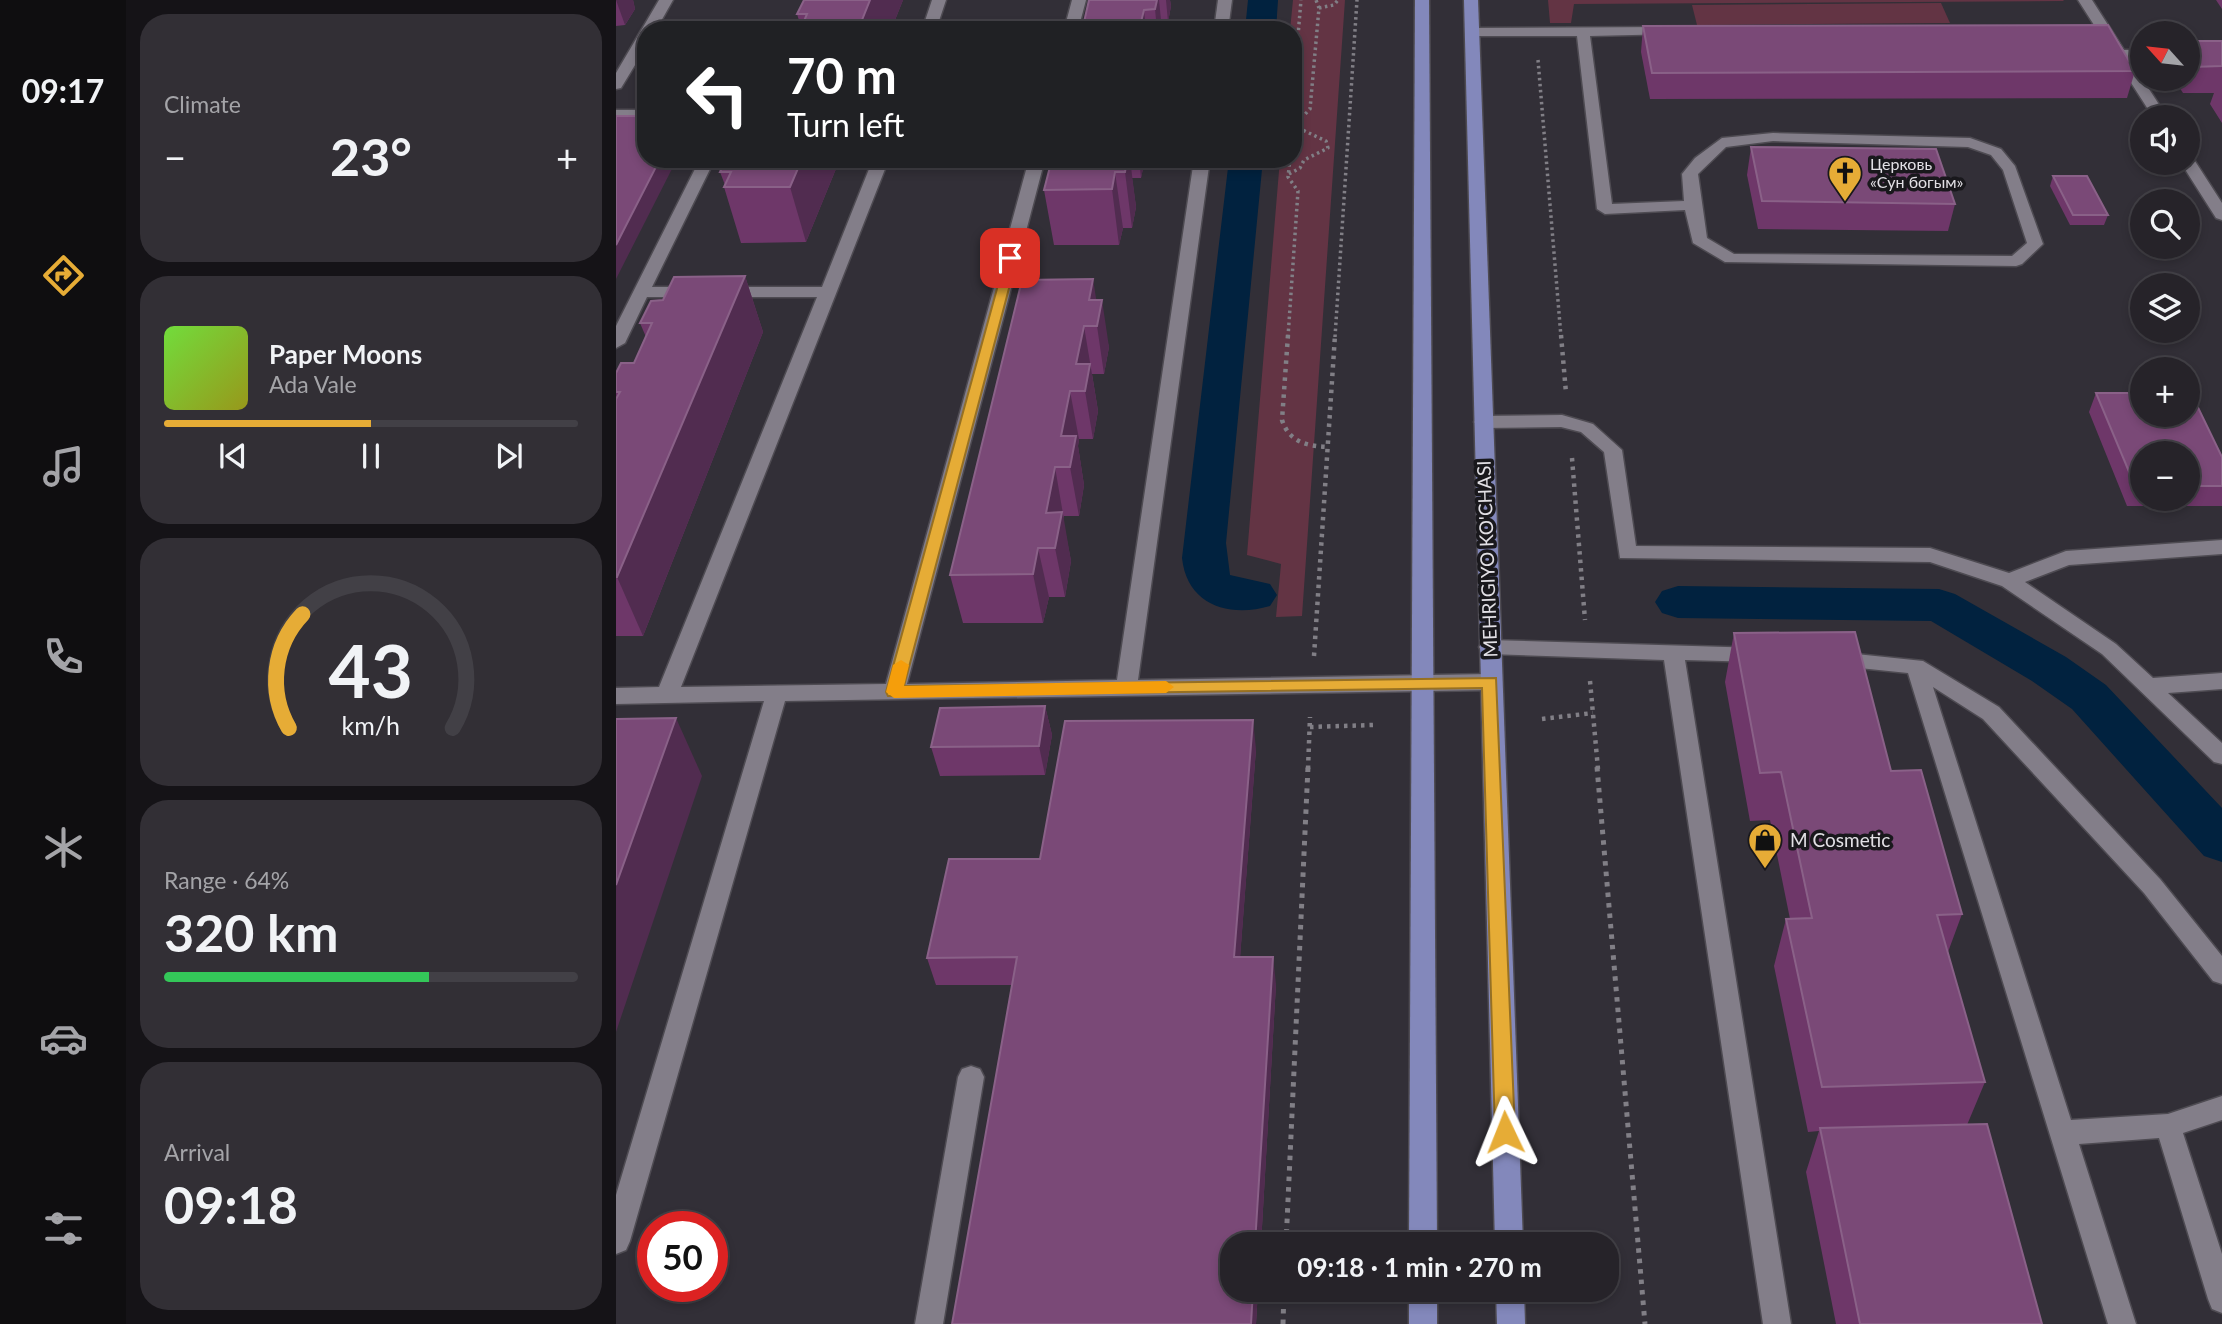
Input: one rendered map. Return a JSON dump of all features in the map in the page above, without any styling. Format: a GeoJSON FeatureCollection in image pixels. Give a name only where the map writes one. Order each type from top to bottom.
{"type":"FeatureCollection","features":[{"type":"Feature","properties":{"kind":"main road"},"geometry":{"type":"LineString","coordinates":[[1422,0],[1420,682],[1423,1232]]}},
{"type":"Feature","properties":{"kind":"main road","name":"MEHRIGIYO KO'CHASI"},"geometry":{"type":"LineString","coordinates":[[1471,0],[1509,1232]]}},
{"type":"Feature","properties":{"kind":"main road"},"geometry":{"type":"LineString","coordinates":[[1423,1302],[1423,1324]]}},
{"type":"Feature","properties":{"kind":"main road"},"geometry":{"type":"LineString","coordinates":[[1510,1302],[1511,1324]]}},
{"type":"Feature","properties":{"kind":"street"},"geometry":{"type":"LineString","coordinates":[[654,21],[666,0]]}},
{"type":"Feature","properties":{"kind":"street"},"geometry":{"type":"LineString","coordinates":[[932,21],[939,0]]}},
{"type":"Feature","properties":{"kind":"street"},"geometry":{"type":"LineString","coordinates":[[1073,21],[1079,0]]}},
{"type":"Feature","properties":{"kind":"street"},"geometry":{"type":"LineString","coordinates":[[1222,21],[1225,0]]}},
{"type":"Feature","properties":{"kind":"street"},"geometry":{"type":"LineString","coordinates":[[2085,0],[2152,105]]}},
{"type":"Feature","properties":{"kind":"street"},"geometry":{"type":"LineString","coordinates":[[1473,32],[1681,31]]}},
{"type":"Feature","properties":{"kind":"street"},"geometry":{"type":"LineString","coordinates":[[1583,32],[1605,209],[1692,205]]}},
{"type":"Feature","properties":{"kind":"street"},"geometry":{"type":"LineString","coordinates":[[616,85],[637,50]]}},
{"type":"Feature","properties":{"kind":"street"},"geometry":{"type":"LineString","coordinates":[[2119,54],[2130,54]]}},
{"type":"Feature","properties":{"kind":"street"},"geometry":{"type":"LineString","coordinates":[[616,114],[637,114]]}},
{"type":"Feature","properties":{"kind":"street"},"geometry":{"type":"LineString","coordinates":[[1773,137],[1970,143],[1996,152],[2010,169],[2035,244],[2017,261],[1731,259],[1699,240],[1692,205],[1690,174],[1722,143],[1773,137]]}},
{"type":"Feature","properties":{"kind":"street"},"geometry":{"type":"LineString","coordinates":[[616,343],[704,168]]}},
{"type":"Feature","properties":{"kind":"street"},"geometry":{"type":"LineString","coordinates":[[667,695],[877,168]]}},
{"type":"Feature","properties":{"kind":"street"},"geometry":{"type":"LineString","coordinates":[[894,692],[1035,168]]}},
{"type":"Feature","properties":{"kind":"street"},"geometry":{"type":"LineString","coordinates":[[1126,688],[1201,168]]}},
{"type":"Feature","properties":{"kind":"street"},"geometry":{"type":"LineString","coordinates":[[2197,175],[2221,212]]}},
{"type":"Feature","properties":{"kind":"street"},"geometry":{"type":"LineString","coordinates":[[642,292],[829,292]]}},
{"type":"Feature","properties":{"kind":"street"},"geometry":{"type":"LineString","coordinates":[[1483,422],[1562,421],[1587,428],[1613,450],[1628,553],[1930,555],[2009,581],[2109,649],[2222,756]]}},
{"type":"Feature","properties":{"kind":"street"},"geometry":{"type":"LineString","coordinates":[[2009,581],[2066,558],[2222,547]]}},
{"type":"Feature","properties":{"kind":"street"},"geometry":{"type":"LineString","coordinates":[[1489,647],[1776,656]]}},
{"type":"Feature","properties":{"kind":"street"},"geometry":{"type":"LineString","coordinates":[[1673,652],[1777,1324]]}},
{"type":"Feature","properties":{"kind":"street"},"geometry":{"type":"LineString","coordinates":[[1814,658],[1916,666],[1991,713],[2152,886],[2222,974]]}},
{"type":"Feature","properties":{"kind":"street"},"geometry":{"type":"LineString","coordinates":[[1916,666],[2122,1324]]}},
{"type":"Feature","properties":{"kind":"street"},"geometry":{"type":"LineString","coordinates":[[2151,686],[2222,681]]}},
{"type":"Feature","properties":{"kind":"street"},"geometry":{"type":"LineString","coordinates":[[616,696],[1490,682]]}},
{"type":"Feature","properties":{"kind":"street"},"geometry":{"type":"LineString","coordinates":[[616,1241],[777,693]]}},
{"type":"Feature","properties":{"kind":"street"},"geometry":{"type":"LineString","coordinates":[[929,1324],[971,1077]]}},
{"type":"Feature","properties":{"kind":"street"},"geometry":{"type":"LineString","coordinates":[[2061,1133],[2168,1126],[2222,1108]]}},
{"type":"Feature","properties":{"kind":"street"},"geometry":{"type":"LineString","coordinates":[[2168,1126],[2222,1299]]}},
{"type":"Feature","properties":{"kind":"path"},"geometry":{"type":"LineString","coordinates":[[1299,21],[1301,0]]}},
{"type":"Feature","properties":{"kind":"path"},"geometry":{"type":"LineString","coordinates":[[1302,118],[1310,109],[1319,8],[1316,0]]}},
{"type":"Feature","properties":{"kind":"path"},"geometry":{"type":"LineString","coordinates":[[1319,8],[1334,5],[1338,0]]}},
{"type":"Feature","properties":{"kind":"path"},"geometry":{"type":"LineString","coordinates":[[1287,1232],[1312,683],[1357,0]]}},
{"type":"Feature","properties":{"kind":"path"},"geometry":{"type":"LineString","coordinates":[[1302,130],[1326,141],[1328,148],[1304,160],[1302,164]]}},
{"type":"Feature","properties":{"kind":"path"},"geometry":{"type":"LineString","coordinates":[[1289,168],[1289,174],[1298,191],[1282,420],[1284,430],[1291,438],[1312,446],[1328,447]]}},
{"type":"Feature","properties":{"kind":"path"},"geometry":{"type":"LineString","coordinates":[[1289,174],[1300,168]]}},
{"type":"Feature","properties":{"kind":"path"},"geometry":{"type":"LineString","coordinates":[[1542,719],[1593,713]]}},
{"type":"Feature","properties":{"kind":"path"},"geometry":{"type":"LineString","coordinates":[[1310,727],[1373,725]]}},
{"type":"Feature","properties":{"kind":"path"},"geometry":{"type":"LineString","coordinates":[[1283,1324],[1284,1302]]}},
{"type":"Feature","properties":{"kind":"shaded area"},"geometry":{"type":"Polygon","coordinates":[[[1293,0],[1345,0],[1302,616],[1276,617],[1281,564],[1247,555],[1279,168],[1302,168],[1302,21],[1291,21],[1293,0]]]}},
{"type":"Feature","properties":{"kind":"shaded area"},"geometry":{"type":"Polygon","coordinates":[[[1548,0],[2064,1],[1574,4],[1571,23],[1550,23],[1548,0]]]}},
{"type":"Feature","properties":{"kind":"shaded area"},"geometry":{"type":"Polygon","coordinates":[[[1941,3],[1950,23],[1697,25],[1692,5],[1941,3]]]}},
{"type":"Feature","properties":{"kind":"building"},"geometry":{"type":"Polygon","coordinates":[[[804,0],[870,0],[862,21],[804,21],[807,14],[797,14],[804,0]]]}},
{"type":"Feature","properties":{"kind":"building"},"geometry":{"type":"Polygon","coordinates":[[[1089,0],[1157,0],[1155,9],[1144,10],[1141,21],[1084,21],[1089,0]]]}},
{"type":"Feature","properties":{"kind":"building"},"geometry":{"type":"Polygon","coordinates":[[[2108,25],[2130,62],[2130,71],[1652,73],[1643,26],[2108,25]]]}},
{"type":"Feature","properties":{"kind":"building"},"geometry":{"type":"Polygon","coordinates":[[[2200,41],[2222,41],[2222,66],[2200,67],[2200,41]]]}},
{"type":"Feature","properties":{"kind":"building"},"geometry":{"type":"Polygon","coordinates":[[[616,116],[637,116],[637,168],[655,168],[616,245],[616,116]]]}},
{"type":"Feature","properties":{"kind":"building"},"geometry":{"type":"Polygon","coordinates":[[[1751,147],[1936,149],[1955,204],[1762,201],[1751,147]]]}},
{"type":"Feature","properties":{"kind":"building"},"geometry":{"type":"Polygon","coordinates":[[[722,168],[798,168],[790,187],[724,187],[731,172],[720,172],[722,168]]]}},
{"type":"Feature","properties":{"kind":"building"},"geometry":{"type":"Polygon","coordinates":[[[1050,168],[1126,168],[1125,172],[1115,172],[1112,189],[1044,190],[1050,168]]]}},
{"type":"Feature","properties":{"kind":"building"},"geometry":{"type":"Polygon","coordinates":[[[2053,176],[2087,176],[2108,215],[2073,215],[2053,176]]]}},
{"type":"Feature","properties":{"kind":"building"},"geometry":{"type":"Polygon","coordinates":[[[745,276],[616,577],[616,399],[620,392],[616,392],[616,373],[621,363],[634,363],[652,323],[640,323],[651,301],[663,300],[674,277],[745,276]]]}},
{"type":"Feature","properties":{"kind":"building"},"geometry":{"type":"Polygon","coordinates":[[[1093,279],[1089,300],[1102,300],[1097,326],[1084,326],[1076,364],[1090,364],[1085,391],[1070,391],[1061,436],[1076,436],[1070,467],[1055,467],[1046,513],[1062,512],[1055,548],[1038,548],[1033,574],[950,575],[1022,280],[1093,279]]]}},
{"type":"Feature","properties":{"kind":"building"},"geometry":{"type":"Polygon","coordinates":[[[2096,393],[2130,393],[2130,427],[2200,427],[2200,412],[2222,457],[2222,486],[2200,486],[2200,441],[2130,441],[2130,474],[2096,393]]]}},
{"type":"Feature","properties":{"kind":"building"},"geometry":{"type":"Polygon","coordinates":[[[1855,632],[1891,771],[1921,770],[1962,914],[1937,915],[1985,1082],[1822,1087],[1786,919],[1812,918],[1781,772],[1760,773],[1734,633],[1855,632]]]}},
{"type":"Feature","properties":{"kind":"building"},"geometry":{"type":"Polygon","coordinates":[[[1045,706],[1039,746],[931,747],[940,708],[1045,706]]]}},
{"type":"Feature","properties":{"kind":"building"},"geometry":{"type":"Polygon","coordinates":[[[676,718],[616,885],[616,719],[676,718]]]}},
{"type":"Feature","properties":{"kind":"building"},"geometry":{"type":"Polygon","coordinates":[[[1253,720],[1234,957],[1273,957],[1256,1232],[1220,1232],[1220,1302],[1252,1302],[1251,1324],[952,1324],[1017,957],[927,958],[949,859],[1040,859],[1065,721],[1253,720]]]}},
{"type":"Feature","properties":{"kind":"building"},"geometry":{"type":"Polygon","coordinates":[[[1987,1124],[2042,1324],[1860,1324],[1820,1128],[1987,1124]]]}},
{"type":"Feature","properties":{"kind":"waterway"},"geometry":{"type":"LineString","coordinates":[[1261,21],[1263,0]]}},
{"type":"Feature","properties":{"kind":"waterway"},"geometry":{"type":"LineString","coordinates":[[1245,168],[1204,543],[1206,569],[1213,585],[1228,592],[1254,595]]}},
{"type":"Feature","properties":{"kind":"waterway"},"geometry":{"type":"LineString","coordinates":[[1678,602],[1939,605],[2049,669],[2089,697],[2222,842]]}},
{"type":"Feature","properties":{"kind":"slow traffic"},"geometry":{"type":"LineString","coordinates":[[901,665],[894,692],[1166,687]]}},
{"type":"Feature","properties":{"kind":"place","name":"Церковь «Сун богым»"},"geometry":{"type":"Point","coordinates":[1845,203]}},
{"type":"Feature","properties":{"kind":"place","name":"M Cosmetic"},"geometry":{"type":"Point","coordinates":[1765,870]}},
{"type":"Feature","properties":{"kind":"route"},"geometry":{"type":"LineString","coordinates":[[1010,258],[894,692],[1490,682],[1505,1132]]}}]}
